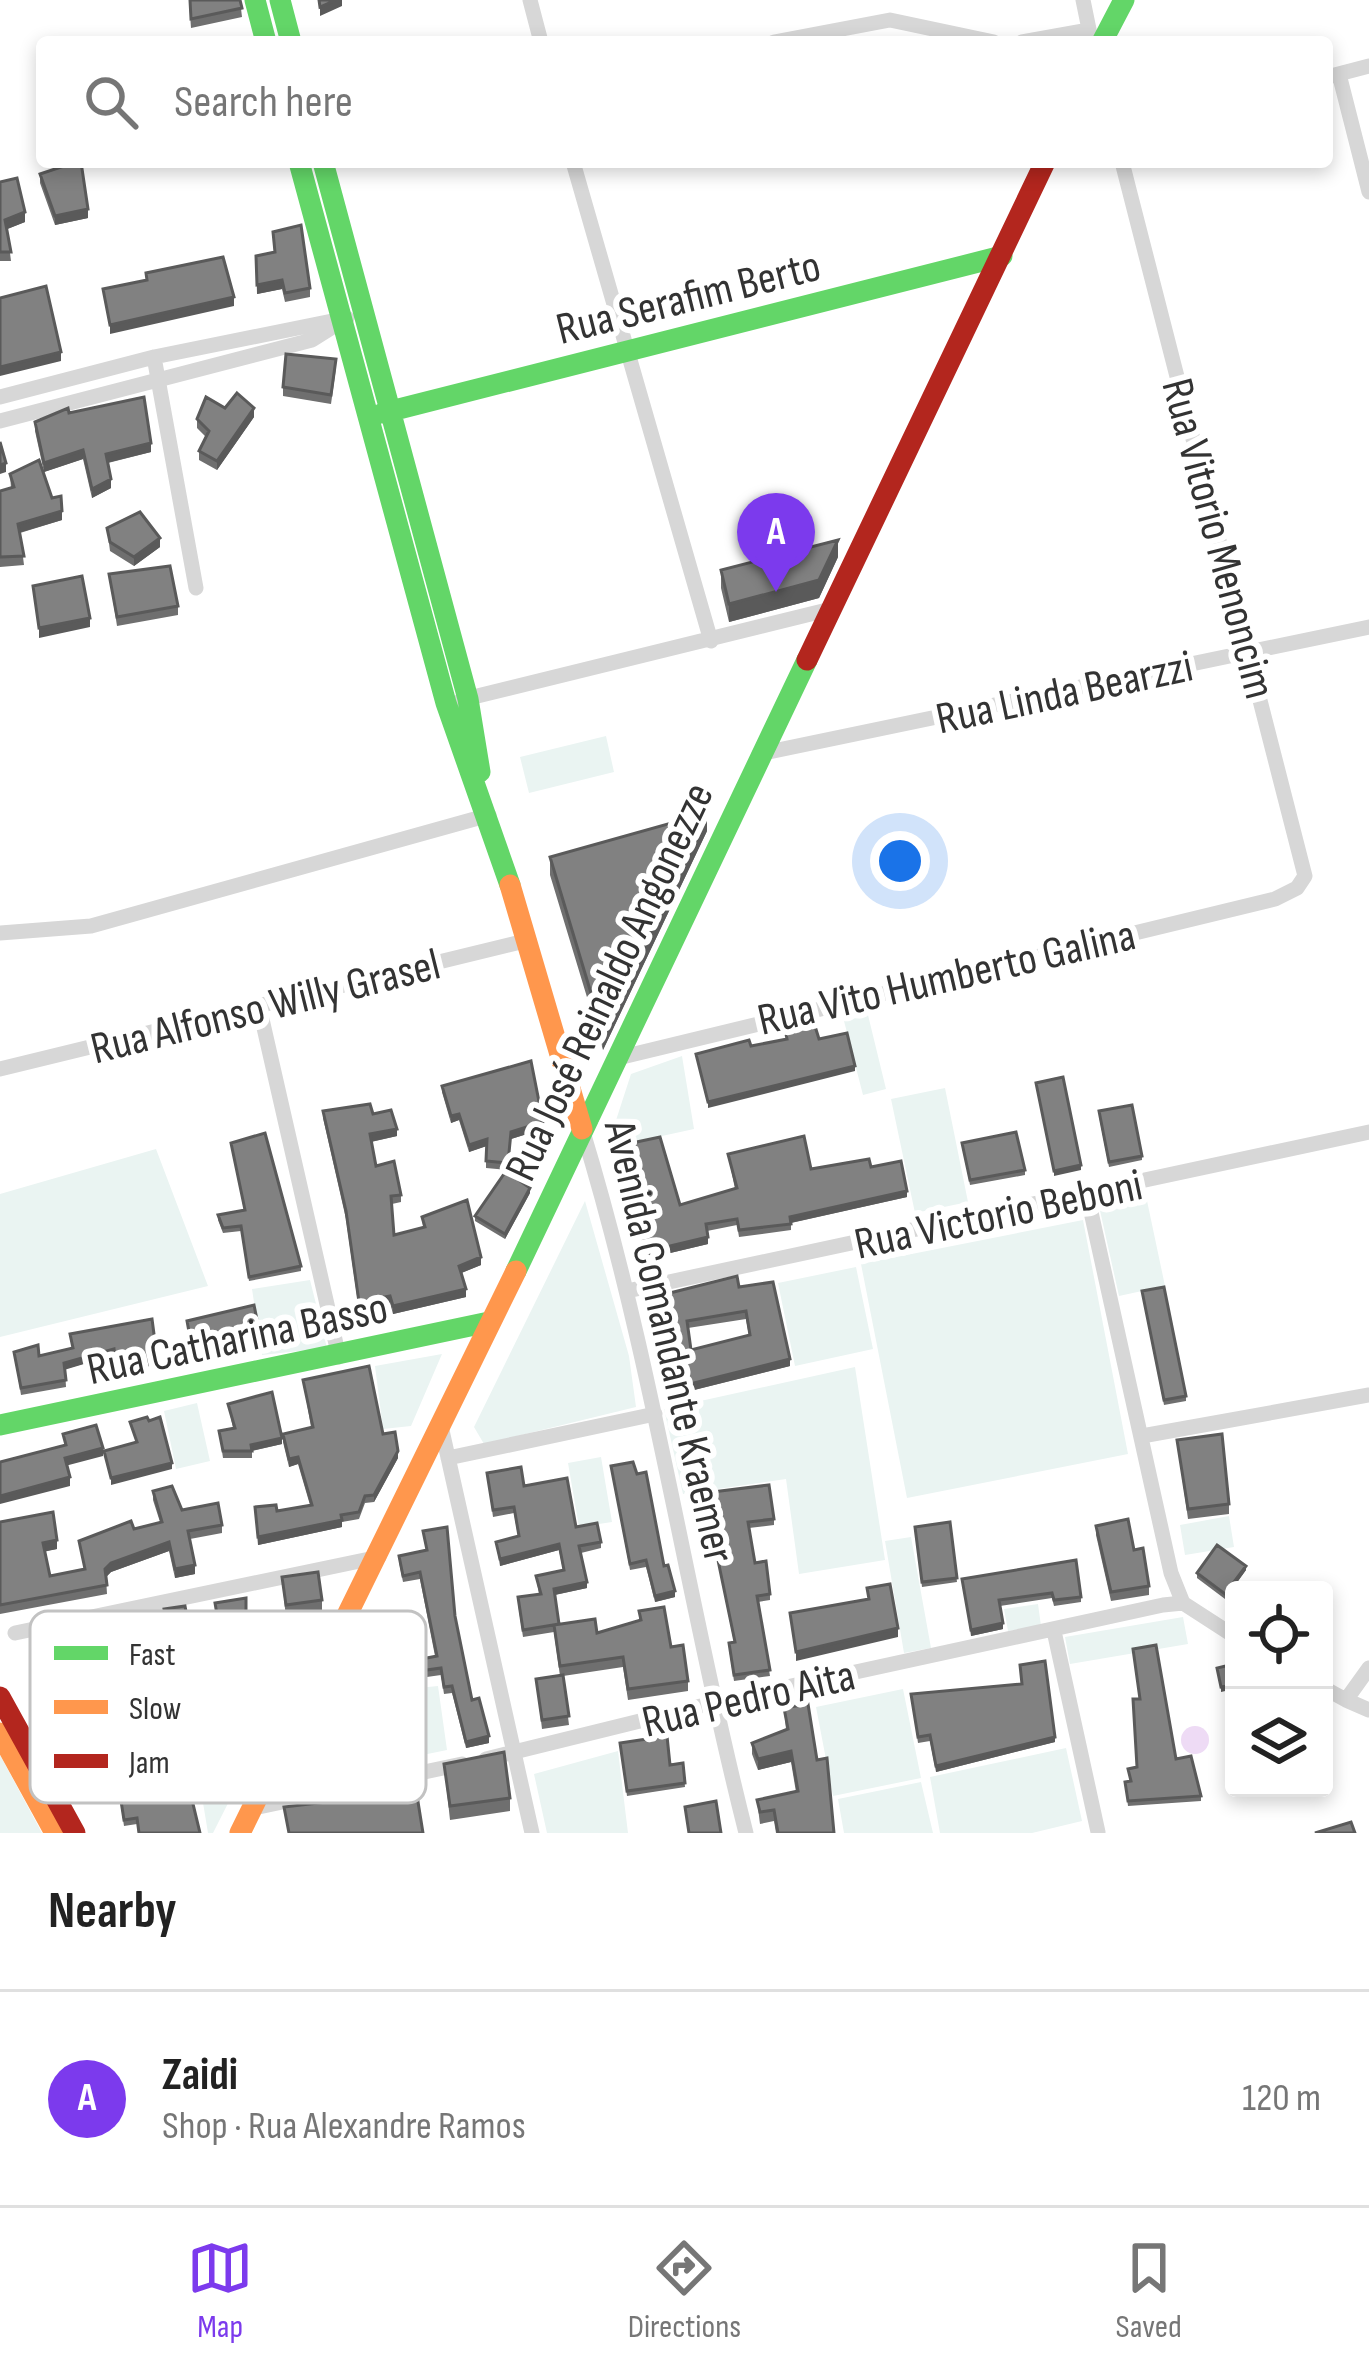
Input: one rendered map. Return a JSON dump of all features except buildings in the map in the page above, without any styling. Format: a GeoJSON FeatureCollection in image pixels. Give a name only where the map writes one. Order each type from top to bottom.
{"type":"FeatureCollection","features":[{"type":"Feature","properties":{"kind":"main road"},"geometry":{"type":"LineString","coordinates":[[256,0],[265,36]]}},
{"type":"Feature","properties":{"kind":"main road"},"geometry":{"type":"LineString","coordinates":[[280,0],[289,36]]}},
{"type":"Feature","properties":{"kind":"main road"},"geometry":{"type":"LineString","coordinates":[[1096,36],[1124,0]]}},
{"type":"Feature","properties":{"kind":"main road","name":"Avenida Comandante Kraemer"},"geometry":{"type":"LineString","coordinates":[[302,168],[367,311],[396,515],[435,617],[582,1129]]}},
{"type":"Feature","properties":{"kind":"main road","name":"Avenida Comandante Kraemer"},"geometry":{"type":"LineString","coordinates":[[324,168],[344,319],[420,508],[435,617]]}},
{"type":"Feature","properties":{"kind":"main road","name":"Rua José Reinaldo Angonezze"},"geometry":{"type":"LineString","coordinates":[[352,1611],[827,610],[1043,168]]}},
{"type":"Feature","properties":{"kind":"main road","name":"Rua Serafim Berto"},"geometry":{"type":"LineString","coordinates":[[382,414],[1002,256]]}},
{"type":"Feature","properties":{"kind":"main road"},"geometry":{"type":"LineString","coordinates":[[396,515],[420,508]]}},
{"type":"Feature","properties":{"kind":"main road","name":"Rua Catharina Basso"},"geometry":{"type":"LineString","coordinates":[[0,1425],[489,1322]]}},
{"type":"Feature","properties":{"kind":"main road"},"geometry":{"type":"LineString","coordinates":[[0,1697],[30,1751]]}},
{"type":"Feature","properties":{"kind":"main road"},"geometry":{"type":"LineString","coordinates":[[0,1733],[30,1788]]}},
{"type":"Feature","properties":{"kind":"main road"},"geometry":{"type":"LineString","coordinates":[[38,1803],[55,1833]]}},
{"type":"Feature","properties":{"kind":"main road"},"geometry":{"type":"LineString","coordinates":[[58,1803],[75,1833]]}},
{"type":"Feature","properties":{"kind":"main road","name":"Rua José Reinaldo Angonezze"},"geometry":{"type":"LineString","coordinates":[[240,1833],[256,1803]]}},
{"type":"Feature","properties":{"kind":"street"},"geometry":{"type":"LineString","coordinates":[[530,0],[540,36]]}},
{"type":"Feature","properties":{"kind":"street"},"geometry":{"type":"LineString","coordinates":[[1082,0],[1093,36]]}},
{"type":"Feature","properties":{"kind":"street"},"geometry":{"type":"LineString","coordinates":[[806,36],[890,20],[966,36]]}},
{"type":"Feature","properties":{"kind":"street"},"geometry":{"type":"LineString","coordinates":[[1369,66],[1333,76],[1369,192]]}},
{"type":"Feature","properties":{"kind":"street"},"geometry":{"type":"LineString","coordinates":[[575,168],[711,641]]}},
{"type":"Feature","properties":{"kind":"street","name":"Rua Vitorio Menoncim"},"geometry":{"type":"LineString","coordinates":[[1124,168],[1305,860],[1305,876],[1297,888],[1275,899]]}},
{"type":"Feature","properties":{"kind":"street"},"geometry":{"type":"LineString","coordinates":[[0,421],[312,340],[344,319],[367,311]]}},
{"type":"Feature","properties":{"kind":"street"},"geometry":{"type":"LineString","coordinates":[[0,398],[154,357],[308,322],[344,319]]}},
{"type":"Feature","properties":{"kind":"street"},"geometry":{"type":"LineString","coordinates":[[154,357],[196,588]]}},
{"type":"Feature","properties":{"kind":"street"},"geometry":{"type":"LineString","coordinates":[[457,701],[827,610]]}},
{"type":"Feature","properties":{"kind":"street","name":"Rua Linda Bearzzi"},"geometry":{"type":"LineString","coordinates":[[760,754],[1369,627]]}},
{"type":"Feature","properties":{"kind":"street"},"geometry":{"type":"LineString","coordinates":[[0,933],[91,926],[487,809]]}},
{"type":"Feature","properties":{"kind":"street","name":"Rua Vito Humberto Galina"},"geometry":{"type":"LineString","coordinates":[[618,1058],[1275,899]]}},
{"type":"Feature","properties":{"kind":"street","name":"Rua Alfonso Willy Grasel"},"geometry":{"type":"LineString","coordinates":[[0,1069],[529,940]]}},
{"type":"Feature","properties":{"kind":"street"},"geometry":{"type":"LineString","coordinates":[[259,1006],[339,1357]]}},
{"type":"Feature","properties":{"kind":"street","name":"Avenida Comandante Kraemer"},"geometry":{"type":"LineString","coordinates":[[582,1129],[627,1291],[713,1702],[746,1833]]}},
{"type":"Feature","properties":{"kind":"street","name":"Rua Victorio Beboni"},"geometry":{"type":"LineString","coordinates":[[627,1291],[1369,1132]]}},
{"type":"Feature","properties":{"kind":"street"},"geometry":{"type":"LineString","coordinates":[[1087,1194],[1172,1574],[1183,1603],[1225,1630]]}},
{"type":"Feature","properties":{"kind":"street"},"geometry":{"type":"LineString","coordinates":[[1142,1436],[1369,1395]]}},
{"type":"Feature","properties":{"kind":"street"},"geometry":{"type":"LineString","coordinates":[[448,1457],[655,1414]]}},
{"type":"Feature","properties":{"kind":"street"},"geometry":{"type":"LineString","coordinates":[[441,1425],[532,1833]]}},
{"type":"Feature","properties":{"kind":"street"},"geometry":{"type":"LineString","coordinates":[[120,1611],[379,1557]]}},
{"type":"Feature","properties":{"kind":"street","name":"Rua Pedro Aita"},"geometry":{"type":"LineString","coordinates":[[426,1771],[713,1702],[1183,1603]]}},
{"type":"Feature","properties":{"kind":"street"},"geometry":{"type":"LineString","coordinates":[[15,1633],[30,1630]]}},
{"type":"Feature","properties":{"kind":"street"},"geometry":{"type":"LineString","coordinates":[[1054,1631],[1098,1832]]}},
{"type":"Feature","properties":{"kind":"street"},"geometry":{"type":"LineString","coordinates":[[1346,1700],[1369,1668]]}},
{"type":"Feature","properties":{"kind":"street"},"geometry":{"type":"LineString","coordinates":[[1326,1689],[1369,1710]]}},
{"type":"Feature","properties":{"kind":"street","name":"Rua Pedro Aita"},"geometry":{"type":"LineString","coordinates":[[254,1808],[277,1803]]}},
{"type":"Feature","properties":{"kind":"shaded area"},"geometry":{"type":"Polygon","coordinates":[[[606,736],[614,772],[529,793],[520,757],[606,736]]]}},
{"type":"Feature","properties":{"kind":"shaded area"},"geometry":{"type":"Polygon","coordinates":[[[868,1015],[886,1089],[863,1095],[844,1021],[868,1015]]]}},
{"type":"Feature","properties":{"kind":"shaded area"},"geometry":{"type":"Polygon","coordinates":[[[682,1056],[694,1129],[607,1148],[631,1074],[682,1056]]]}},
{"type":"Feature","properties":{"kind":"shaded area"},"geometry":{"type":"Polygon","coordinates":[[[945,1088],[968,1202],[915,1213],[891,1099],[945,1088]]]}},
{"type":"Feature","properties":{"kind":"shaded area"},"geometry":{"type":"Polygon","coordinates":[[[156,1149],[208,1286],[0,1337],[0,1194],[156,1149]]]}},
{"type":"Feature","properties":{"kind":"shaded area"},"geometry":{"type":"Polygon","coordinates":[[[1146,1196],[1165,1286],[1119,1296],[1099,1206],[1146,1196]]]}},
{"type":"Feature","properties":{"kind":"shaded area"},"geometry":{"type":"Polygon","coordinates":[[[585,1201],[629,1356],[636,1407],[484,1444],[474,1427],[585,1201]]]}},
{"type":"Feature","properties":{"kind":"shaded area"},"geometry":{"type":"Polygon","coordinates":[[[1083,1220],[1128,1454],[907,1498],[861,1264],[1083,1220]]]}},
{"type":"Feature","properties":{"kind":"shaded area"},"geometry":{"type":"Polygon","coordinates":[[[856,1267],[873,1349],[795,1366],[778,1283],[856,1267]]]}},
{"type":"Feature","properties":{"kind":"shaded area"},"geometry":{"type":"Polygon","coordinates":[[[310,1280],[327,1348],[262,1355],[252,1289],[310,1280]]]}},
{"type":"Feature","properties":{"kind":"shaded area"},"geometry":{"type":"Polygon","coordinates":[[[442,1354],[411,1426],[383,1429],[375,1366],[442,1354]]]}},
{"type":"Feature","properties":{"kind":"shaded area"},"geometry":{"type":"Polygon","coordinates":[[[855,1367],[885,1560],[799,1574],[786,1479],[683,1494],[664,1409],[855,1367]]]}},
{"type":"Feature","properties":{"kind":"shaded area"},"geometry":{"type":"Polygon","coordinates":[[[197,1403],[210,1461],[176,1469],[164,1411],[197,1403]]]}},
{"type":"Feature","properties":{"kind":"shaded area"},"geometry":{"type":"Polygon","coordinates":[[[601,1457],[612,1522],[579,1527],[568,1463],[601,1457]]]}},
{"type":"Feature","properties":{"kind":"shaded area"},"geometry":{"type":"Polygon","coordinates":[[[1229,1516],[1234,1547],[1185,1555],[1180,1525],[1229,1516]]]}},
{"type":"Feature","properties":{"kind":"shaded area"},"geometry":{"type":"Polygon","coordinates":[[[911,1537],[931,1648],[904,1653],[885,1541],[911,1537]]]}},
{"type":"Feature","properties":{"kind":"shaded area"},"geometry":{"type":"Polygon","coordinates":[[[1038,1604],[1041,1626],[1008,1631],[1004,1609],[1038,1604]]]}},
{"type":"Feature","properties":{"kind":"shaded area"},"geometry":{"type":"Polygon","coordinates":[[[1183,1617],[1188,1644],[1070,1664],[1065,1637],[1183,1617]]]}},
{"type":"Feature","properties":{"kind":"shaded area"},"geometry":{"type":"Polygon","coordinates":[[[438,1686],[447,1750],[426,1754],[426,1687],[438,1686]]]}},
{"type":"Feature","properties":{"kind":"shaded area"},"geometry":{"type":"Polygon","coordinates":[[[903,1689],[921,1778],[833,1796],[816,1707],[903,1689]]]}},
{"type":"Feature","properties":{"kind":"shaded area"},"geometry":{"type":"Polygon","coordinates":[[[1195,1726],[1205,1730],[1209,1740],[1205,1750],[1195,1754],[1185,1750],[1181,1740],[1185,1730],[1195,1726]]]}},
{"type":"Feature","properties":{"kind":"shaded area"},"geometry":{"type":"Polygon","coordinates":[[[1066,1748],[1082,1821],[1032,1833],[940,1833],[930,1777],[1066,1748]]]}},
{"type":"Feature","properties":{"kind":"shaded area"},"geometry":{"type":"Polygon","coordinates":[[[618,1751],[628,1833],[547,1833],[534,1774],[618,1751]]]}},
{"type":"Feature","properties":{"kind":"shaded area"},"geometry":{"type":"Polygon","coordinates":[[[0,1755],[42,1833],[0,1833],[0,1755]]]}},
{"type":"Feature","properties":{"kind":"shaded area"},"geometry":{"type":"Polygon","coordinates":[[[921,1782],[933,1833],[844,1833],[838,1799],[921,1782]]]}},
{"type":"Feature","properties":{"kind":"shaded area"},"geometry":{"type":"Polygon","coordinates":[[[203,1803],[228,1803],[213,1833],[208,1833],[203,1803]]]}},
{"type":"Feature","properties":{"kind":"traffic: fast"},"geometry":{"type":"LineString","coordinates":[[255,0],[264,36]]}},
{"type":"Feature","properties":{"kind":"traffic: fast"},"geometry":{"type":"LineString","coordinates":[[280,0],[289,36]]}},
{"type":"Feature","properties":{"kind":"traffic: fast"},"geometry":{"type":"LineString","coordinates":[[1105,36],[1124,0]]}},
{"type":"Feature","properties":{"kind":"traffic: fast"},"geometry":{"type":"LineString","coordinates":[[301,168],[446,703],[510,885]]}},
{"type":"Feature","properties":{"kind":"traffic: fast"},"geometry":{"type":"LineString","coordinates":[[325,168],[468,699],[480,772]]}},
{"type":"Feature","properties":{"kind":"traffic: fast"},"geometry":{"type":"LineString","coordinates":[[383,413],[1002,256]]}},
{"type":"Feature","properties":{"kind":"traffic: fast"},"geometry":{"type":"LineString","coordinates":[[516,1271],[807,660]]}},
{"type":"Feature","properties":{"kind":"traffic: fast"},"geometry":{"type":"LineString","coordinates":[[0,1425],[489,1322]]}},
{"type":"Feature","properties":{"kind":"traffic: slow"},"geometry":{"type":"LineString","coordinates":[[510,885],[582,1129]]}},
{"type":"Feature","properties":{"kind":"traffic: slow"},"geometry":{"type":"LineString","coordinates":[[349,1611],[516,1271]]}},
{"type":"Feature","properties":{"kind":"traffic: slow"},"geometry":{"type":"LineString","coordinates":[[0,1733],[30,1788]]}},
{"type":"Feature","properties":{"kind":"traffic: slow"},"geometry":{"type":"LineString","coordinates":[[38,1803],[55,1833]]}},
{"type":"Feature","properties":{"kind":"traffic: slow"},"geometry":{"type":"LineString","coordinates":[[240,1833],[255,1803]]}},
{"type":"Feature","properties":{"kind":"traffic: jam"},"geometry":{"type":"LineString","coordinates":[[807,660],[1042,168]]}},
{"type":"Feature","properties":{"kind":"traffic: jam"},"geometry":{"type":"LineString","coordinates":[[0,1697],[30,1751]]}},
{"type":"Feature","properties":{"kind":"traffic: jam"},"geometry":{"type":"LineString","coordinates":[[58,1803],[75,1833]]}},
{"type":"Feature","properties":{"kind":"place","name":"Zaidi"},"geometry":{"type":"Point","coordinates":[776,592]}}]}
